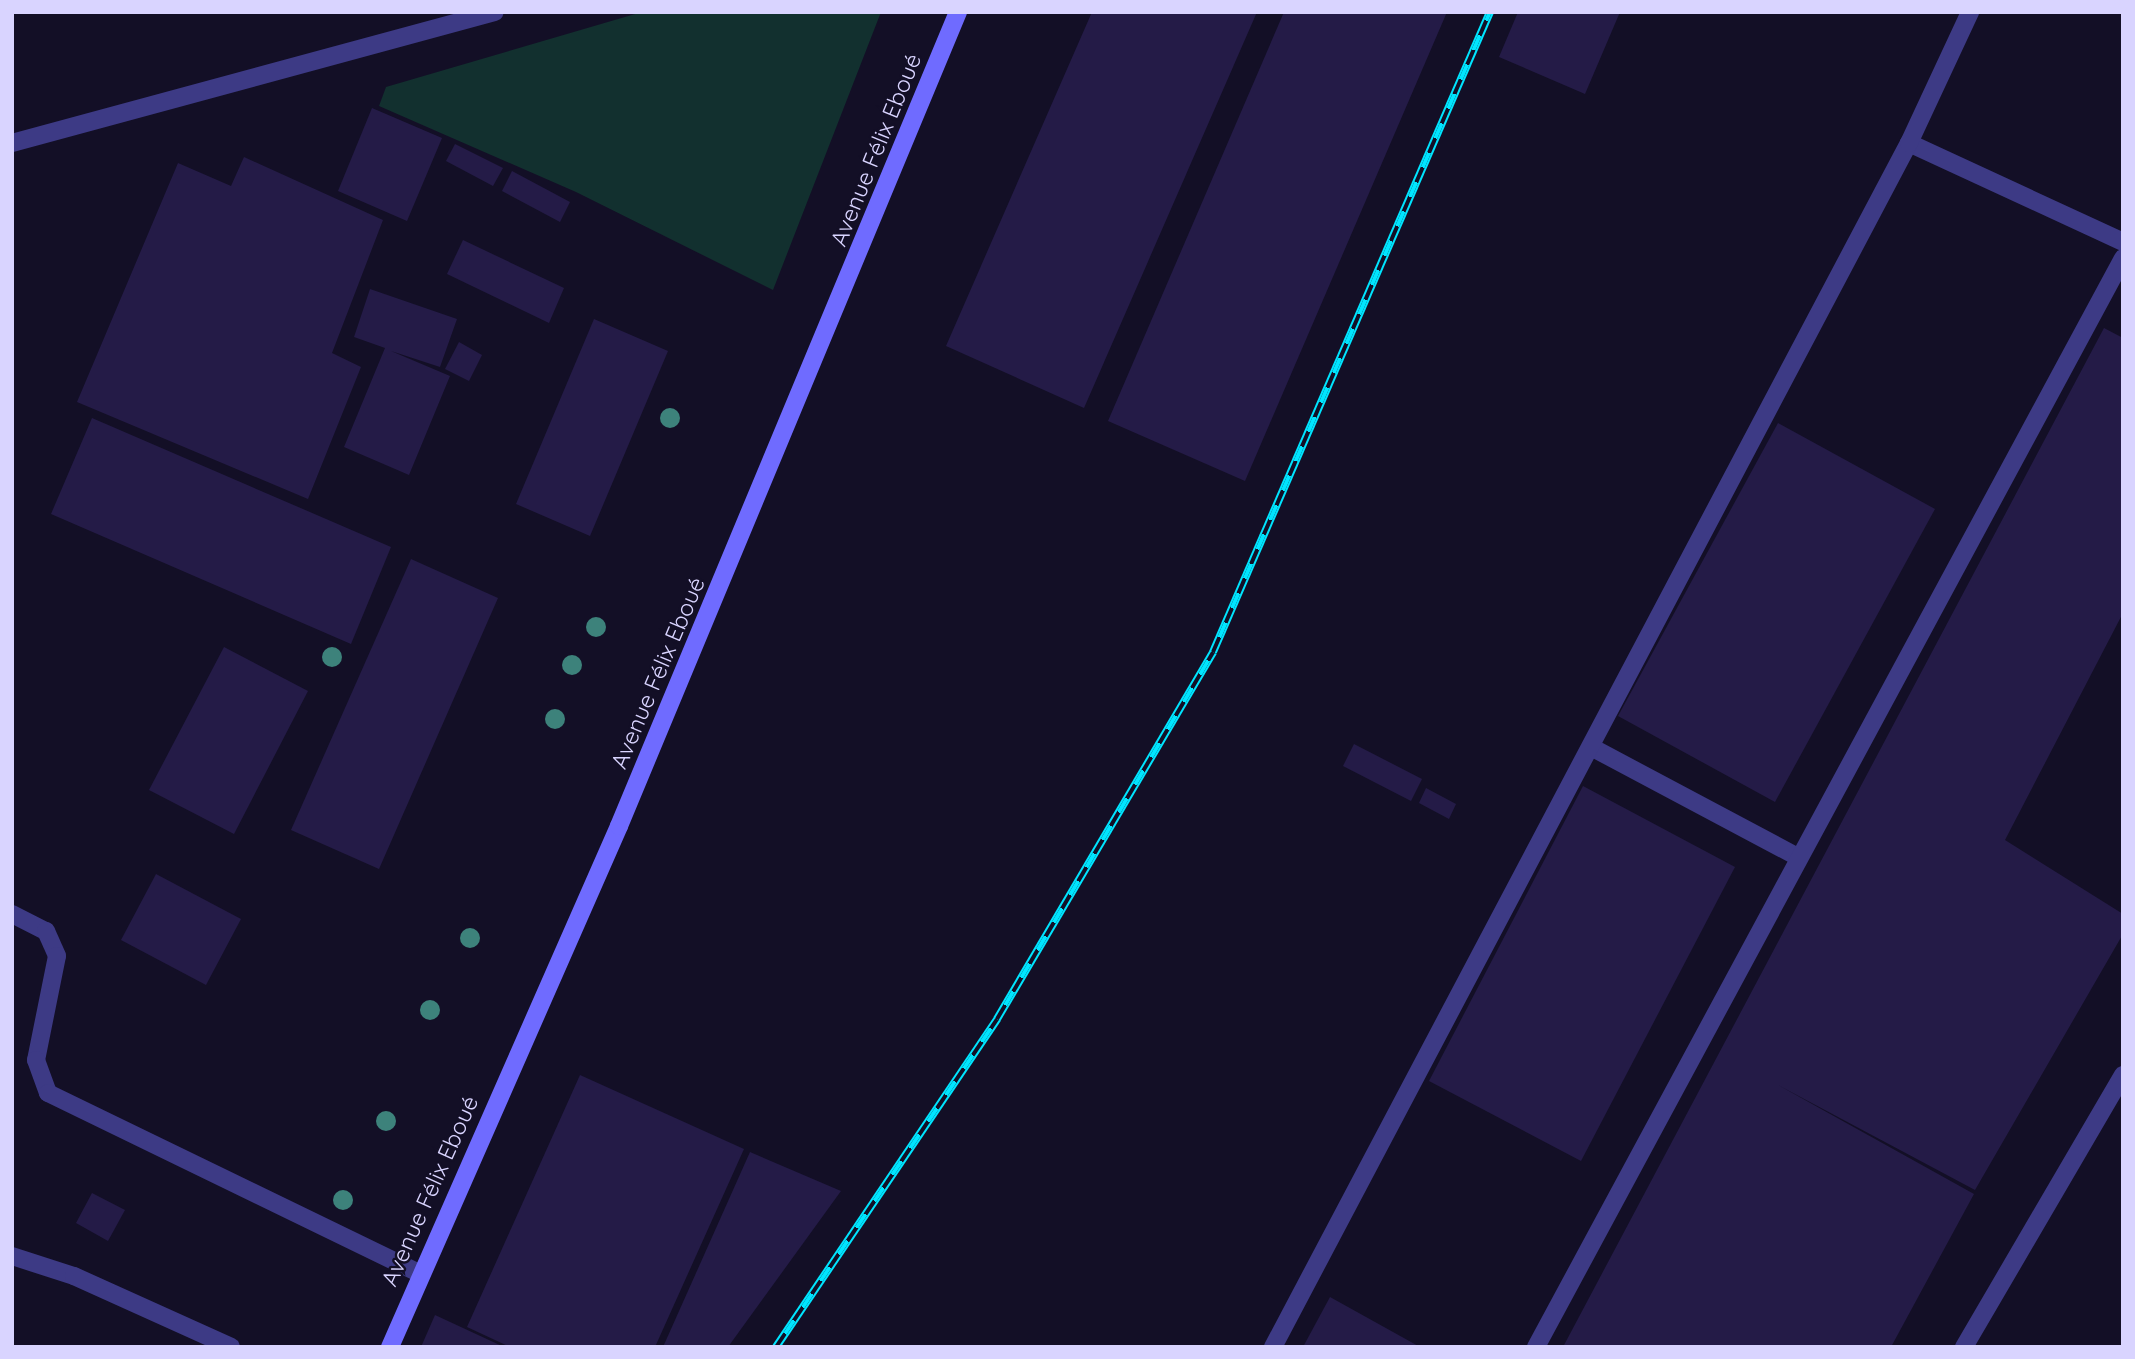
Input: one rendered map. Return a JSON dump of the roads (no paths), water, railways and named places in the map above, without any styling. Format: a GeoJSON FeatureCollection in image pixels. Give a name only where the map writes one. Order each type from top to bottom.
{"type":"FeatureCollection","features":[{"type":"Feature","properties":{"kind":"street","name":"Avenue Félix Eboué"},"geometry":{"type":"LineString","coordinates":[[390,1347],[419,1273],[619,826],[958,12]]}},
{"type":"Feature","properties":{"kind":"lane"},"geometry":{"type":"LineString","coordinates":[[12,144],[495,12]]}},
{"type":"Feature","properties":{"kind":"lane"},"geometry":{"type":"LineString","coordinates":[[1273,1347],[1909,143],[1969,12]]}},
{"type":"Feature","properties":{"kind":"lane"},"geometry":{"type":"LineString","coordinates":[[1909,143],[2123,242]]}},
{"type":"Feature","properties":{"kind":"lane"},"geometry":{"type":"LineString","coordinates":[[1536,1347],[1798,856],[2123,258]]}},
{"type":"Feature","properties":{"kind":"lane"},"geometry":{"type":"LineString","coordinates":[[1591,747],[1798,856]]}},
{"type":"Feature","properties":{"kind":"lane"},"geometry":{"type":"LineString","coordinates":[[12,914],[46,931],[57,956],[36,1060],[48,1093],[419,1273]]}},
{"type":"Feature","properties":{"kind":"lane"},"geometry":{"type":"LineString","coordinates":[[1964,1347],[2123,1075]]}},
{"type":"Feature","properties":{"kind":"lane"},"geometry":{"type":"LineString","coordinates":[[12,1256],[74,1276],[231,1347]]}},
{"type":"Feature","properties":{"kind":"railway"},"geometry":{"type":"LineString","coordinates":[[776,1347],[997,1019],[1213,652],[1490,12]]}}]}
